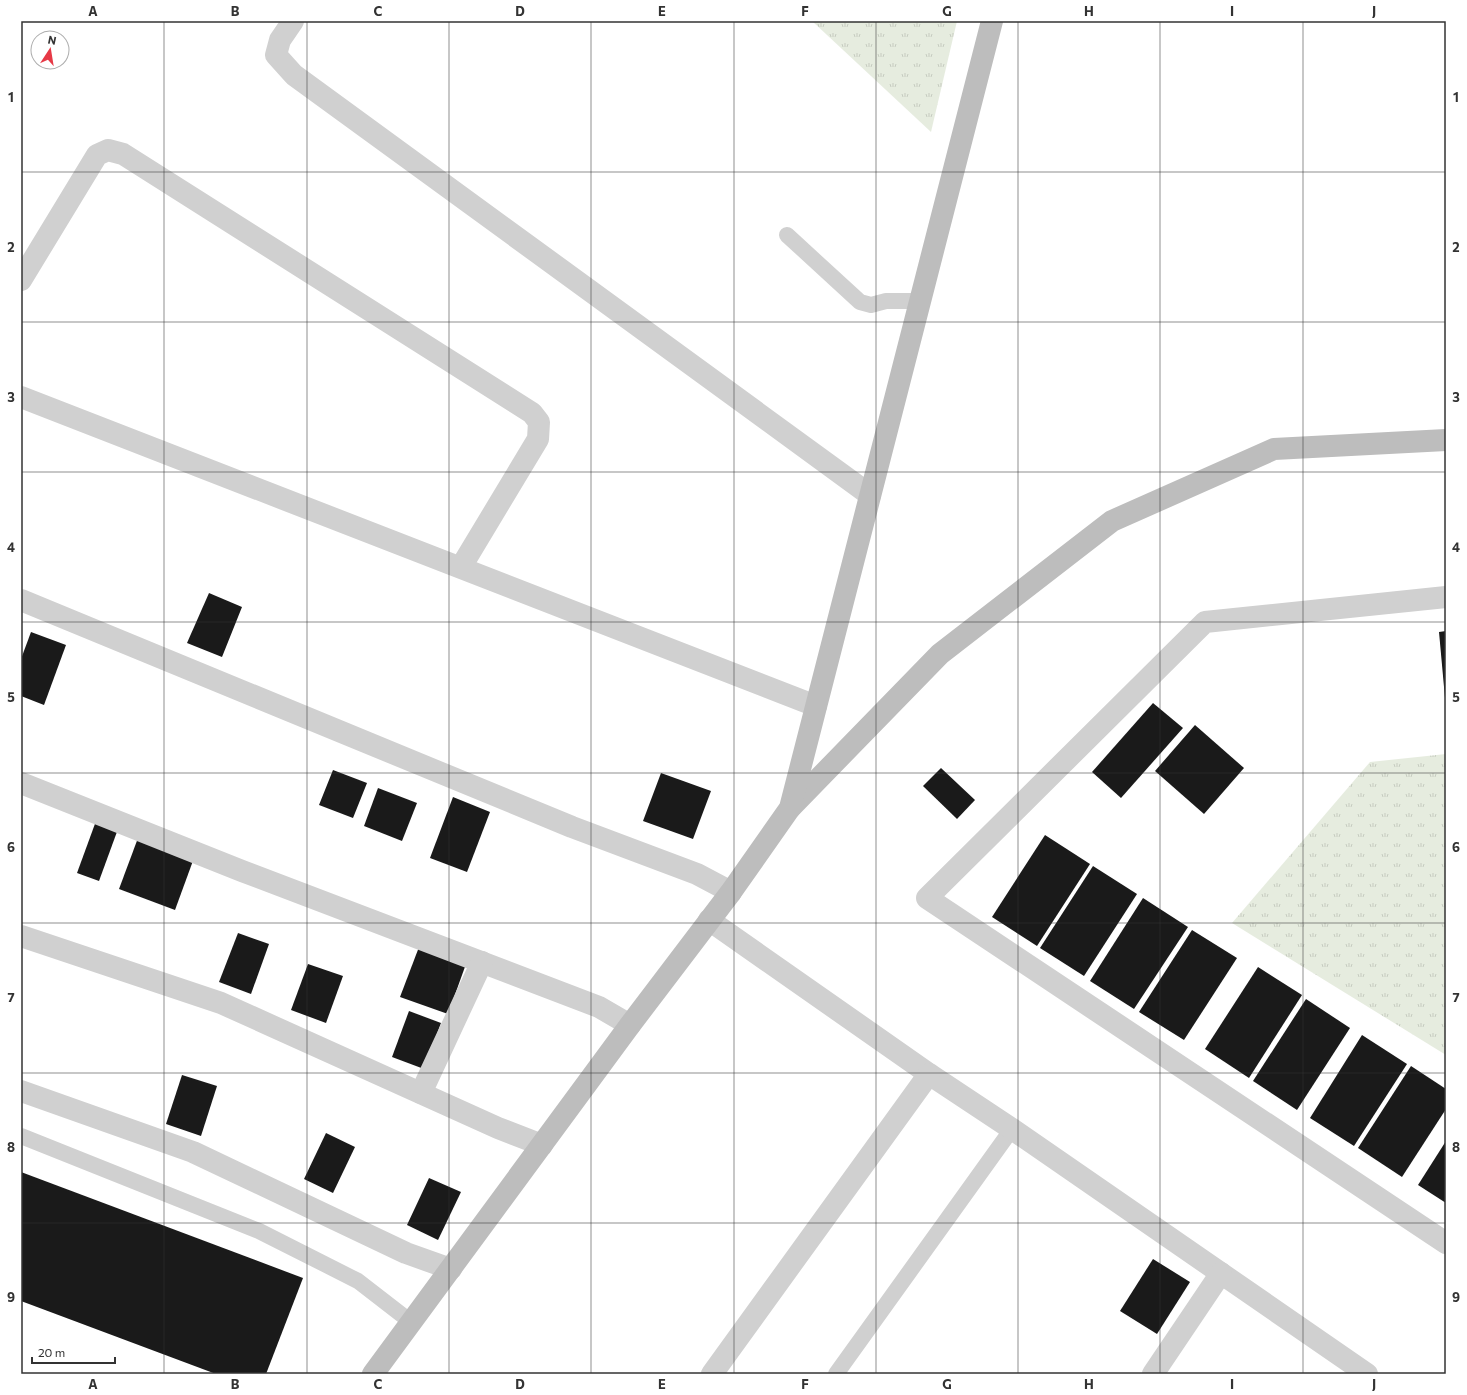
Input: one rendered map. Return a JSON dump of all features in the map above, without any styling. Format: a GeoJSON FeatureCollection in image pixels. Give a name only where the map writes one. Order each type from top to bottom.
{"type":"FeatureCollection","features":[{"type":"Feature","properties":{"kind":"main road"},"geometry":{"type":"LineString","coordinates":[[790,808],[992,21]]}},
{"type":"Feature","properties":{"kind":"main road"},"geometry":{"type":"LineString","coordinates":[[373,1374],[630,1024],[731,892],[790,808],[940,654],[1112,521],[1274,449],[1446,440]]}},
{"type":"Feature","properties":{"kind":"street"},"geometry":{"type":"LineString","coordinates":[[293,21],[280,40],[276,55],[294,75],[870,495]]}},
{"type":"Feature","properties":{"kind":"street"},"geometry":{"type":"LineString","coordinates":[[21,280],[97,155],[108,150],[123,154],[532,413],[538,422],[538,439],[461,568]]}},
{"type":"Feature","properties":{"kind":"street"},"geometry":{"type":"LineString","coordinates":[[21,397],[816,706]]}},
{"type":"Feature","properties":{"kind":"street"},"geometry":{"type":"LineString","coordinates":[[1446,597],[1205,622],[927,898],[1446,1243]]}},
{"type":"Feature","properties":{"kind":"street"},"geometry":{"type":"LineString","coordinates":[[21,600],[564,824],[698,874],[731,892]]}},
{"type":"Feature","properties":{"kind":"street"},"geometry":{"type":"LineString","coordinates":[[21,783],[242,870],[599,1007],[630,1024]]}},
{"type":"Feature","properties":{"kind":"street"},"geometry":{"type":"LineString","coordinates":[[709,920],[929,1074],[1012,1129],[1366,1374]]}},
{"type":"Feature","properties":{"kind":"street"},"geometry":{"type":"LineString","coordinates":[[21,936],[221,1003],[498,1128],[542,1144]]}},
{"type":"Feature","properties":{"kind":"street"},"geometry":{"type":"LineString","coordinates":[[422,1093],[482,962]]}},
{"type":"Feature","properties":{"kind":"street"},"geometry":{"type":"LineString","coordinates":[[712,1374],[929,1074]]}},
{"type":"Feature","properties":{"kind":"street"},"geometry":{"type":"LineString","coordinates":[[21,1091],[193,1152],[406,1252],[450,1269]]}},
{"type":"Feature","properties":{"kind":"street"},"geometry":{"type":"LineString","coordinates":[[1153,1374],[1221,1273]]}},
{"type":"Feature","properties":{"kind":"lane"},"geometry":{"type":"LineString","coordinates":[[787,235],[860,302],[871,305],[886,301],[920,301]]}},
{"type":"Feature","properties":{"kind":"lane"},"geometry":{"type":"LineString","coordinates":[[836,1374],[1012,1129]]}},
{"type":"Feature","properties":{"kind":"lane"},"geometry":{"type":"LineString","coordinates":[[21,1136],[258,1230],[358,1281],[411,1322]]}},
{"type":"Feature","properties":{"kind":"green space"},"geometry":{"type":"Polygon","coordinates":[[[812,21],[957,21],[931,132],[812,21]]]}},
{"type":"Feature","properties":{"kind":"green space"},"geometry":{"type":"Polygon","coordinates":[[[1446,754],[1446,1055],[1232,923],[1370,762],[1446,754]]]}},
{"type":"Feature","properties":{"kind":"building"},"geometry":{"type":"Polygon","coordinates":[[[209,593],[242,607],[222,657],[187,643],[209,593]]]}},
{"type":"Feature","properties":{"kind":"building"},"geometry":{"type":"Polygon","coordinates":[[[1446,631],[1446,698],[1445,698],[1439,632],[1446,631]]]}},
{"type":"Feature","properties":{"kind":"building"},"geometry":{"type":"Polygon","coordinates":[[[31,632],[66,645],[44,705],[21,696],[21,659],[31,632]]]}},
{"type":"Feature","properties":{"kind":"building"},"geometry":{"type":"Polygon","coordinates":[[[1153,703],[1183,728],[1121,798],[1092,772],[1153,703]]]}},
{"type":"Feature","properties":{"kind":"building"},"geometry":{"type":"Polygon","coordinates":[[[1195,725],[1244,768],[1204,814],[1155,771],[1195,725]]]}},
{"type":"Feature","properties":{"kind":"building"},"geometry":{"type":"Polygon","coordinates":[[[941,768],[975,800],[957,819],[923,786],[941,768]]]}},
{"type":"Feature","properties":{"kind":"building"},"geometry":{"type":"Polygon","coordinates":[[[333,770],[367,783],[353,818],[319,805],[333,770]]]}},
{"type":"Feature","properties":{"kind":"building"},"geometry":{"type":"Polygon","coordinates":[[[661,773],[711,791],[693,839],[643,821],[661,773]]]}},
{"type":"Feature","properties":{"kind":"building"},"geometry":{"type":"Polygon","coordinates":[[[378,788],[417,803],[402,841],[364,826],[378,788]]]}},
{"type":"Feature","properties":{"kind":"building"},"geometry":{"type":"Polygon","coordinates":[[[453,797],[490,812],[467,872],[430,858],[453,797]]]}},
{"type":"Feature","properties":{"kind":"building"},"geometry":{"type":"Polygon","coordinates":[[[96,821],[118,829],[99,881],[77,873],[96,821]]]}},
{"type":"Feature","properties":{"kind":"building"},"geometry":{"type":"Polygon","coordinates":[[[1045,835],[1090,864],[1037,946],[992,917],[1045,835]]]}},
{"type":"Feature","properties":{"kind":"building"},"geometry":{"type":"Polygon","coordinates":[[[138,838],[194,858],[175,910],[119,889],[138,838]]]}},
{"type":"Feature","properties":{"kind":"building"},"geometry":{"type":"Polygon","coordinates":[[[1093,866],[1137,894],[1084,976],[1040,948],[1093,866]]]}},
{"type":"Feature","properties":{"kind":"building"},"geometry":{"type":"Polygon","coordinates":[[[1143,898],[1188,927],[1134,1009],[1090,981],[1143,898]]]}},
{"type":"Feature","properties":{"kind":"building"},"geometry":{"type":"Polygon","coordinates":[[[1192,930],[1237,958],[1184,1040],[1139,1012],[1192,930]]]}},
{"type":"Feature","properties":{"kind":"building"},"geometry":{"type":"Polygon","coordinates":[[[238,933],[269,944],[251,994],[219,982],[238,933]]]}},
{"type":"Feature","properties":{"kind":"building"},"geometry":{"type":"Polygon","coordinates":[[[419,947],[466,964],[448,1014],[400,997],[419,947]]]}},
{"type":"Feature","properties":{"kind":"building"},"geometry":{"type":"Polygon","coordinates":[[[308,964],[343,976],[326,1023],[291,1010],[308,964]]]}},
{"type":"Feature","properties":{"kind":"building"},"geometry":{"type":"Polygon","coordinates":[[[1258,967],[1302,995],[1249,1078],[1205,1049],[1258,967]]]}},
{"type":"Feature","properties":{"kind":"building"},"geometry":{"type":"Polygon","coordinates":[[[1306,999],[1350,1028],[1297,1110],[1253,1081],[1306,999]]]}},
{"type":"Feature","properties":{"kind":"building"},"geometry":{"type":"Polygon","coordinates":[[[409,1011],[441,1023],[424,1069],[392,1057],[409,1011]]]}},
{"type":"Feature","properties":{"kind":"building"},"geometry":{"type":"Polygon","coordinates":[[[1362,1035],[1407,1064],[1354,1146],[1310,1118],[1362,1035]]]}},
{"type":"Feature","properties":{"kind":"building"},"geometry":{"type":"Polygon","coordinates":[[[1411,1066],[1446,1089],[1446,1109],[1402,1177],[1358,1148],[1411,1066]]]}},
{"type":"Feature","properties":{"kind":"building"},"geometry":{"type":"Polygon","coordinates":[[[182,1075],[217,1086],[201,1136],[166,1124],[182,1075]]]}},
{"type":"Feature","properties":{"kind":"building"},"geometry":{"type":"Polygon","coordinates":[[[326,1133],[355,1147],[333,1193],[304,1179],[326,1133]]]}},
{"type":"Feature","properties":{"kind":"building"},"geometry":{"type":"Polygon","coordinates":[[[1446,1141],[1446,1203],[1418,1185],[1446,1141]]]}},
{"type":"Feature","properties":{"kind":"building"},"geometry":{"type":"Polygon","coordinates":[[[21,1172],[303,1278],[266,1374],[216,1374],[21,1301],[21,1172]]]}},
{"type":"Feature","properties":{"kind":"building"},"geometry":{"type":"Polygon","coordinates":[[[429,1178],[461,1192],[438,1240],[407,1225],[429,1178]]]}},
{"type":"Feature","properties":{"kind":"building"},"geometry":{"type":"Polygon","coordinates":[[[1153,1259],[1190,1282],[1157,1334],[1120,1311],[1153,1259]]]}}]}
